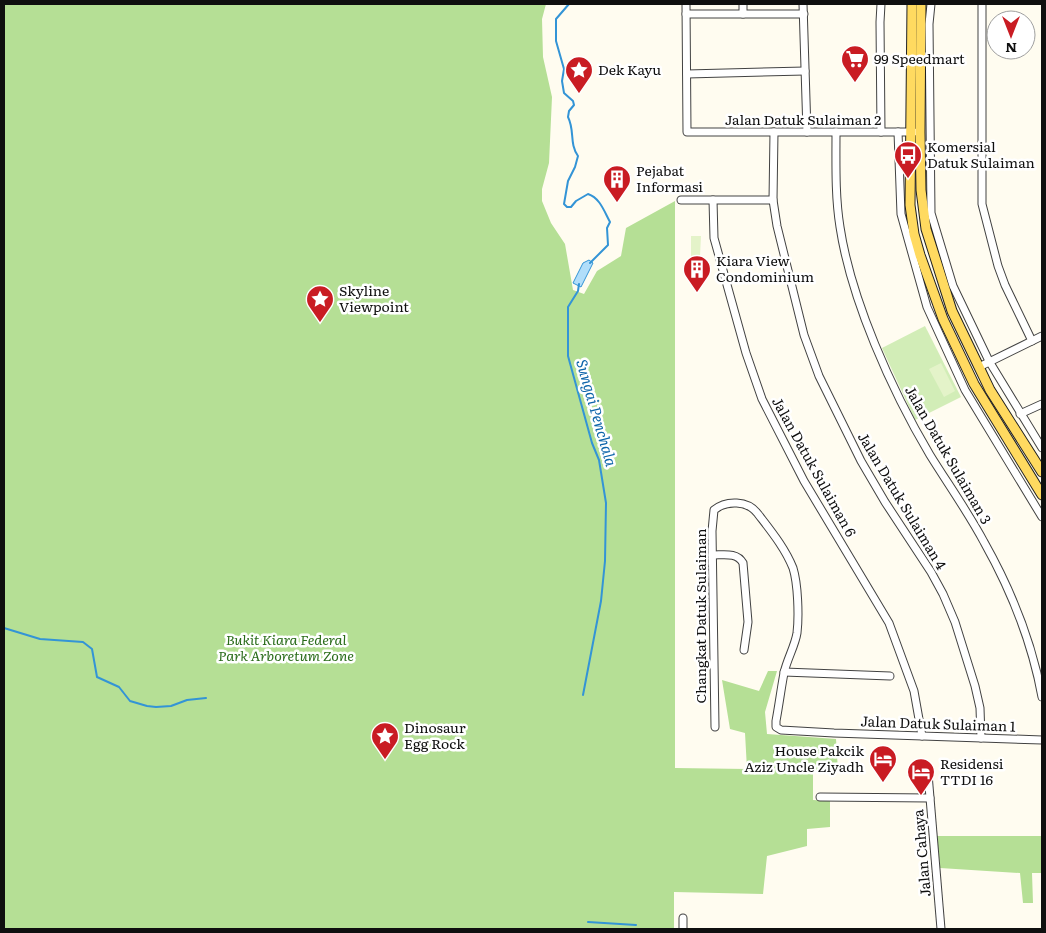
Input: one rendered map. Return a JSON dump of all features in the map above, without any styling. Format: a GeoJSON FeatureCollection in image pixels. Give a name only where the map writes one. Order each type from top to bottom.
{"type":"FeatureCollection","features":[{"type":"Feature","properties":{"kind":"main road"},"geometry":{"type":"LineString","coordinates":[[912,4],[915,132],[922,211],[926,229],[952,311],[978,367],[990,390],[1042,472]]}},
{"type":"Feature","properties":{"kind":"main road"},"geometry":{"type":"LineString","coordinates":[[921,4],[911,217],[920,255],[943,320],[974,384],[1042,495]]}},
{"type":"Feature","properties":{"kind":"main road"},"geometry":{"type":"LineString","coordinates":[[929,283],[926,259],[928,258],[936,262]]}},
{"type":"Feature","properties":{"kind":"street"},"geometry":{"type":"LineString","coordinates":[[686,4],[686,74],[805,71]]}},
{"type":"Feature","properties":{"kind":"street"},"geometry":{"type":"LineString","coordinates":[[742,4],[742,14]]}},
{"type":"Feature","properties":{"kind":"street"},"geometry":{"type":"LineString","coordinates":[[803,4],[807,132]]}},
{"type":"Feature","properties":{"kind":"street"},"geometry":{"type":"LineString","coordinates":[[881,4],[881,132]]}},
{"type":"Feature","properties":{"kind":"street"},"geometry":{"type":"LineString","coordinates":[[931,4],[929,24],[931,213],[953,286],[989,361],[1042,448]]}},
{"type":"Feature","properties":{"kind":"street"},"geometry":{"type":"LineString","coordinates":[[982,4],[982,204],[998,266],[1032,341]]}},
{"type":"Feature","properties":{"kind":"street"},"geometry":{"type":"LineString","coordinates":[[686,14],[804,14]]}},
{"type":"Feature","properties":{"kind":"street","name":"Jalan Datuk Sulaiman 2"},"geometry":{"type":"LineString","coordinates":[[686,74],[687,132],[915,132]]}},
{"type":"Feature","properties":{"kind":"street","name":"Jalan Datuk Sulaiman 4"},"geometry":{"type":"LineString","coordinates":[[774,132],[773,200],[777,226],[804,335],[819,376],[861,461],[943,594],[955,622],[976,686],[980,708],[981,738]]}},
{"type":"Feature","properties":{"kind":"street","name":"Jalan Datuk Sulaiman 3"},"geometry":{"type":"LineString","coordinates":[[836,132],[837,198],[840,228],[864,314],[894,387],[930,454],[984,540],[1003,578],[1016,606],[1031,650],[1042,697]]}},
{"type":"Feature","properties":{"kind":"street"},"geometry":{"type":"LineString","coordinates":[[898,132],[901,214],[927,307],[965,390],[1042,517]]}},
{"type":"Feature","properties":{"kind":"street"},"geometry":{"type":"LineString","coordinates":[[681,200],[773,200]]}},
{"type":"Feature","properties":{"kind":"street","name":"Jalan Datuk Sulaiman 6"},"geometry":{"type":"LineString","coordinates":[[713,200],[714,238],[746,354],[762,399],[804,481],[889,622],[914,691],[922,736]]}},
{"type":"Feature","properties":{"kind":"street"},"geometry":{"type":"LineString","coordinates":[[978,367],[1042,336]]}},
{"type":"Feature","properties":{"kind":"street"},"geometry":{"type":"LineString","coordinates":[[990,390],[995,385],[1002,384]]}},
{"type":"Feature","properties":{"kind":"street"},"geometry":{"type":"LineString","coordinates":[[1020,414],[1042,404]]}},
{"type":"Feature","properties":{"kind":"street","name":"Changkat Datuk Sulaiman"},"geometry":{"type":"LineString","coordinates":[[715,727],[712,555],[714,510],[725,504],[744,504],[754,508],[780,542],[793,569],[797,595],[797,633],[784,672],[776,727],[781,730],[834,734]]}},
{"type":"Feature","properties":{"kind":"street"},"geometry":{"type":"LineString","coordinates":[[712,555],[736,556],[740,558],[743,564],[748,622],[744,650]]}},
{"type":"Feature","properties":{"kind":"street"},"geometry":{"type":"LineString","coordinates":[[784,672],[890,676]]}},
{"type":"Feature","properties":{"kind":"street","name":"Jalan Datuk Sulaiman 1"},"geometry":{"type":"LineString","coordinates":[[834,734],[1042,740]]}},
{"type":"Feature","properties":{"kind":"street","name":"Jalan Cahaya"},"geometry":{"type":"LineString","coordinates":[[928,774],[941,929]]}},
{"type":"Feature","properties":{"kind":"street"},"geometry":{"type":"LineString","coordinates":[[820,797],[930,798]]}},
{"type":"Feature","properties":{"kind":"street"},"geometry":{"type":"LineString","coordinates":[[683,918],[683,929]]}},
{"type":"Feature","properties":{"kind":"green space","name":"Bukit Kiara Federal Park Arboretum Zone"},"geometry":{"type":"Polygon","coordinates":[[[4,4],[546,4],[542,19],[543,57],[552,97],[549,163],[542,189],[542,201],[551,223],[565,244],[573,290],[584,294],[597,271],[621,256],[626,228],[675,201],[675,768],[747,769],[745,733],[730,729],[722,680],[759,691],[768,671],[777,671],[765,712],[767,734],[836,739],[838,771],[813,771],[813,800],[830,801],[830,827],[807,829],[807,846],[767,856],[763,894],[674,892],[674,929],[4,929],[4,4]]]}},
{"type":"Feature","properties":{"kind":"green space"},"geometry":{"type":"Polygon","coordinates":[[[691,236],[701,236],[700,256],[691,256],[691,236]]]}},
{"type":"Feature","properties":{"kind":"green space"},"geometry":{"type":"Polygon","coordinates":[[[925,326],[961,397],[915,420],[882,348],[925,326]]]}},
{"type":"Feature","properties":{"kind":"green space"},"geometry":{"type":"Polygon","coordinates":[[[941,363],[955,391],[944,397],[929,369],[941,363]]]}},
{"type":"Feature","properties":{"kind":"green space"},"geometry":{"type":"Polygon","coordinates":[[[937,836],[1042,836],[1042,873],[1032,873],[1033,903],[1023,903],[1020,873],[940,868],[937,836]]]}},
{"type":"Feature","properties":{"kind":"water"},"geometry":{"type":"Polygon","coordinates":[[[589,260],[593,263],[581,287],[573,283],[583,263],[589,260]]]}},
{"type":"Feature","properties":{"kind":"waterway","name":"Sungai Penchala"},"geometry":{"type":"LineString","coordinates":[[569,4],[556,19],[556,41],[564,69],[562,81],[564,93],[573,101],[574,105],[569,111],[568,117],[575,151],[578,156],[568,181],[564,204],[567,207],[571,207],[576,201],[588,194],[599,202],[610,222],[607,228],[608,245],[590,263]]}},
{"type":"Feature","properties":{"kind":"waterway","name":"Sungai Penchala"},"geometry":{"type":"LineString","coordinates":[[579,284],[578,291],[568,307],[568,356],[592,443],[599,460],[606,503],[605,561],[601,601],[583,695]]}},
{"type":"Feature","properties":{"kind":"waterway"},"geometry":{"type":"LineString","coordinates":[[4,628],[40,639],[83,642],[92,649],[97,677],[119,687],[130,701],[156,707],[171,706],[187,700],[206,698]]}},
{"type":"Feature","properties":{"kind":"waterway"},"geometry":{"type":"LineString","coordinates":[[588,922],[636,925]]}},
{"type":"Feature","properties":{"kind":"place","name":"99 Speedmart"},"geometry":{"type":"Point","coordinates":[855,83]}},
{"type":"Feature","properties":{"kind":"place","name":"Dek Kayu"},"geometry":{"type":"Point","coordinates":[579,94]}},
{"type":"Feature","properties":{"kind":"place","name":"Komersial Datuk Sulaiman"},"geometry":{"type":"Point","coordinates":[908,179]}},
{"type":"Feature","properties":{"kind":"place","name":"Pejabat Informasi"},"geometry":{"type":"Point","coordinates":[617,203]}},
{"type":"Feature","properties":{"kind":"place","name":"Kiara View Condominium"},"geometry":{"type":"Point","coordinates":[697,293]}},
{"type":"Feature","properties":{"kind":"place","name":"Skyline Viewpoint"},"geometry":{"type":"Point","coordinates":[320,323]}},
{"type":"Feature","properties":{"kind":"place","name":"Dinosaur Egg Rock"},"geometry":{"type":"Point","coordinates":[385,760]}},
{"type":"Feature","properties":{"kind":"place","name":"House Pakcik Aziz Uncle Ziyadh"},"geometry":{"type":"Point","coordinates":[883,783]}},
{"type":"Feature","properties":{"kind":"place","name":"Residensi TTDI 16"},"geometry":{"type":"Point","coordinates":[921,796]}}]}
